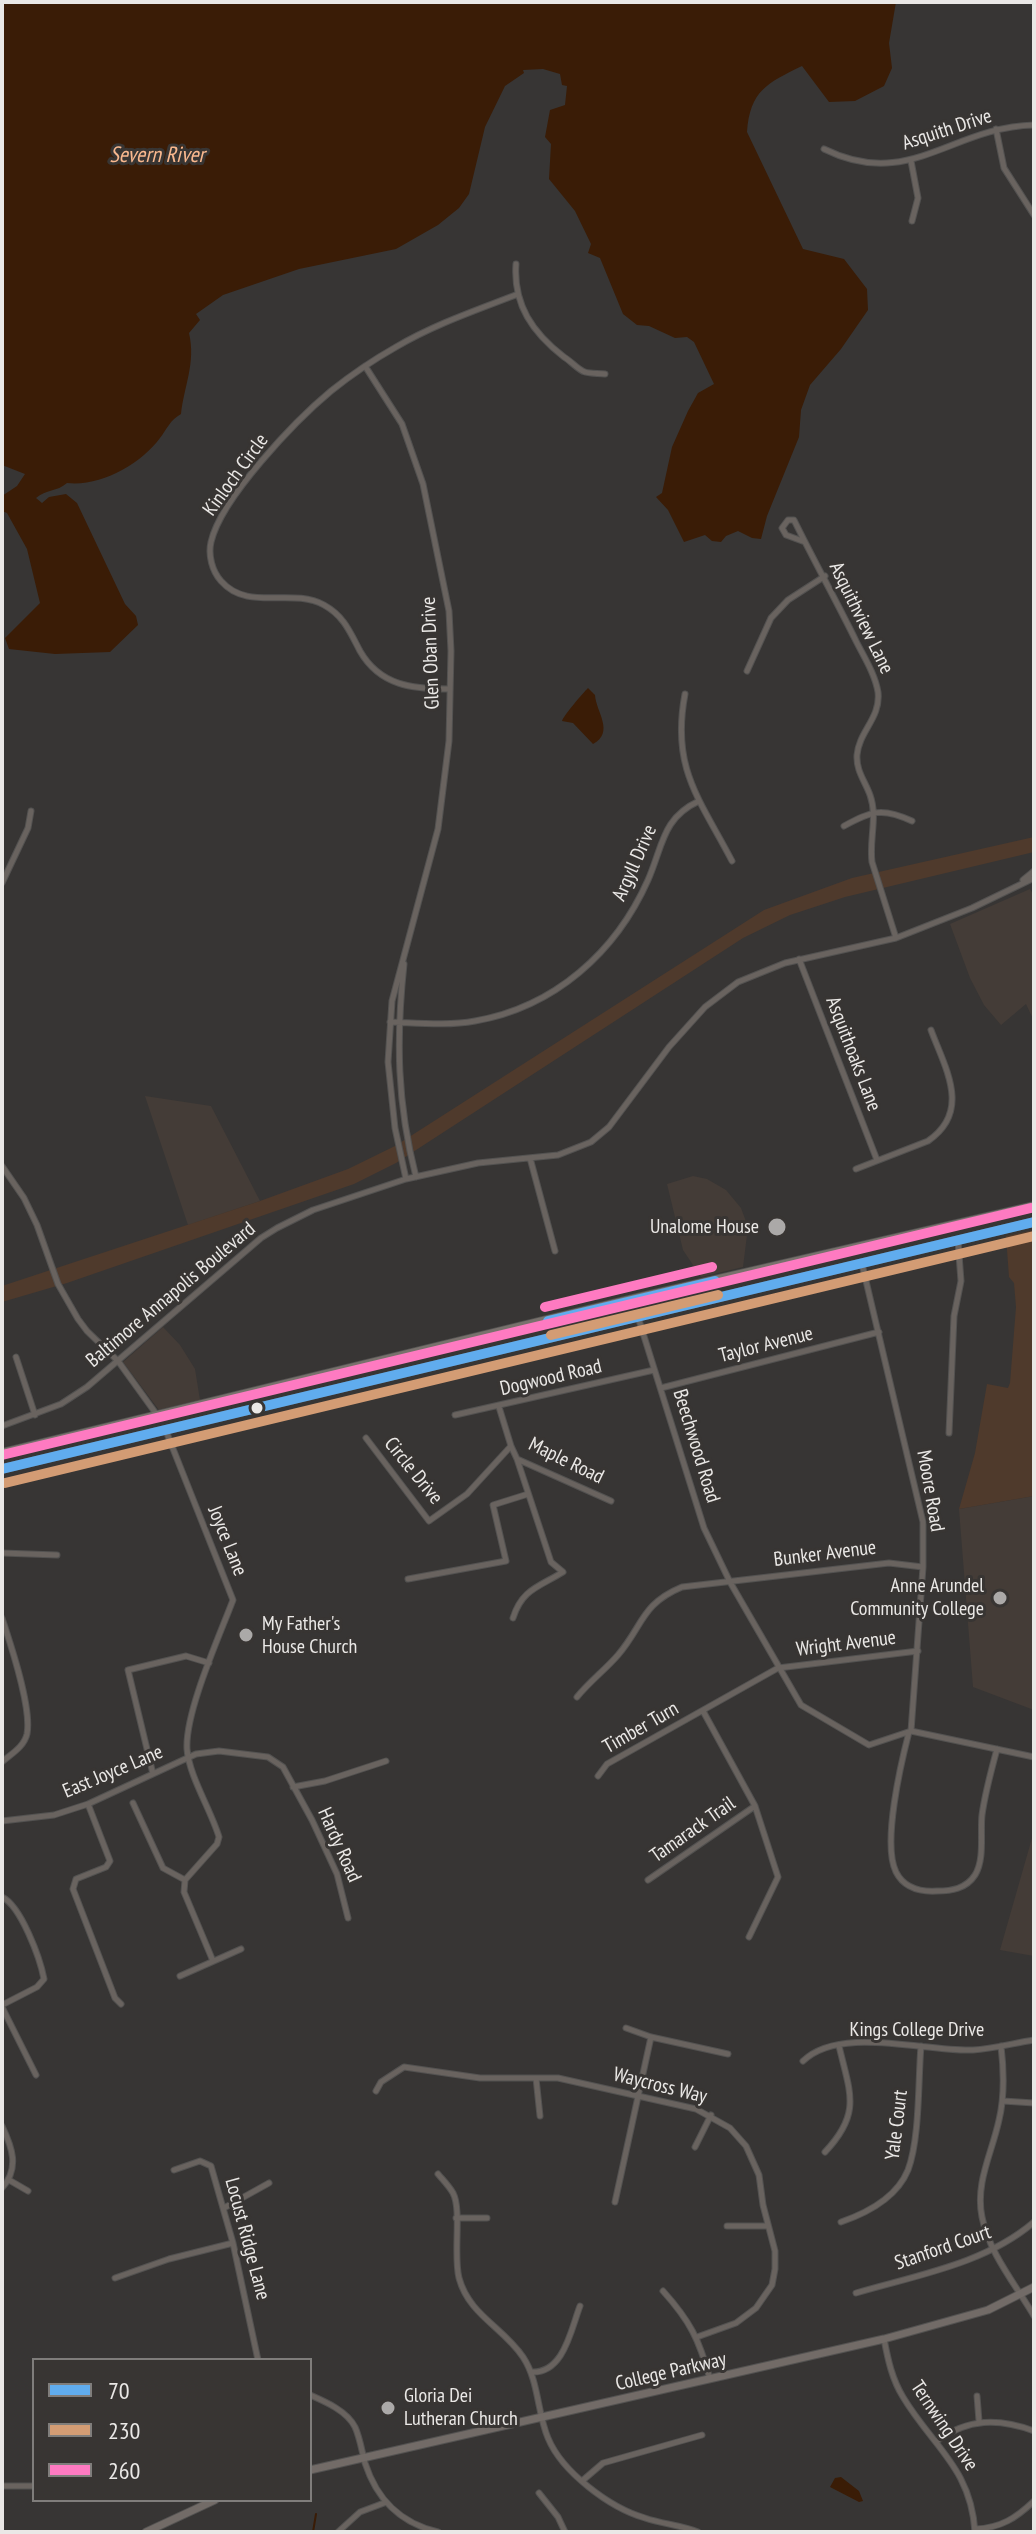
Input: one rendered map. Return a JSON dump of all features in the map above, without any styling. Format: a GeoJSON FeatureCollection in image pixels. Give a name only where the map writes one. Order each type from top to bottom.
{"type":"FeatureCollection","features":[{"type":"Feature","properties":{"kind":"highway"},"geometry":{"type":"LineString","coordinates":[[2,1453],[641,1297],[1034,1206]]}},
{"type":"Feature","properties":{"kind":"highway"},"geometry":{"type":"LineString","coordinates":[[2,1469],[1034,1222]]}},
{"type":"Feature","properties":{"kind":"highway"},"geometry":{"type":"LineString","coordinates":[[921,1233],[924,1247]]}},
{"type":"Feature","properties":{"kind":"highway"},"geometry":{"type":"LineString","coordinates":[[519,1328],[520,1345]]}},
{"type":"Feature","properties":{"kind":"highway"},"geometry":{"type":"LineString","coordinates":[[166,1430],[163,1425],[167,1418],[206,1404]]}},
{"type":"Feature","properties":{"kind":"highway"},"geometry":{"type":"LineString","coordinates":[[132,1438],[155,1427],[157,1416]]}},
{"type":"Feature","properties":{"kind":"main road","name":"College Parkway"},"geometry":{"type":"LineString","coordinates":[[312,2470],[884,2339],[988,2310],[1034,2287]]}},
{"type":"Feature","properties":{"kind":"main road"},"geometry":{"type":"LineString","coordinates":[[146,2532],[211,2502]]}},
{"type":"Feature","properties":{"kind":"street","name":"Asquith Drive"},"geometry":{"type":"LineString","coordinates":[[824,149],[857,162],[911,161],[965,138],[996,129],[1034,125]]}},
{"type":"Feature","properties":{"kind":"street"},"geometry":{"type":"LineString","coordinates":[[996,129],[1004,168],[1034,215]]}},
{"type":"Feature","properties":{"kind":"street"},"geometry":{"type":"LineString","coordinates":[[911,161],[918,198],[912,221]]}},
{"type":"Feature","properties":{"kind":"street"},"geometry":{"type":"LineString","coordinates":[[516,264],[518,294],[531,326],[586,373],[605,374]]}},
{"type":"Feature","properties":{"kind":"street","name":"Kinloch Circle"},"geometry":{"type":"LineString","coordinates":[[449,689],[421,689],[384,677],[366,660],[350,629],[332,610],[308,598],[244,596],[219,580],[210,553],[217,525],[256,468],[296,423],[332,390],[365,366],[435,326],[518,294]]}},
{"type":"Feature","properties":{"kind":"street","name":"Glen Oban Drive"},"geometry":{"type":"LineString","coordinates":[[365,366],[402,424],[423,484],[449,611],[449,741],[440,815],[392,1001],[390,1022],[388,1062],[395,1128],[406,1179]]}},
{"type":"Feature","properties":{"kind":"street","name":"Asquithview Lane"},"geometry":{"type":"LineString","coordinates":[[805,542],[786,535],[782,528],[784,523],[794,520],[825,576],[876,685],[877,712],[860,742],[857,758],[858,769],[874,811],[872,862],[896,938]]}},
{"type":"Feature","properties":{"kind":"street"},"geometry":{"type":"LineString","coordinates":[[747,671],[771,618],[788,600],[825,576]]}},
{"type":"Feature","properties":{"kind":"street"},"geometry":{"type":"LineString","coordinates":[[685,694],[680,728],[682,756],[699,801],[732,861]]}},
{"type":"Feature","properties":{"kind":"street","name":"Argyll Drive"},"geometry":{"type":"LineString","coordinates":[[390,1022],[475,1021],[535,1001],[564,986],[597,957],[621,928],[641,895],[669,825],[688,806],[699,801]]}},
{"type":"Feature","properties":{"kind":"street"},"geometry":{"type":"LineString","coordinates":[[2,883],[28,828],[31,811]]}},
{"type":"Feature","properties":{"kind":"street"},"geometry":{"type":"LineString","coordinates":[[844,826],[874,811],[894,813],[912,821]]}},
{"type":"Feature","properties":{"kind":"street"},"geometry":{"type":"LineString","coordinates":[[1015,887],[1034,871]]}},
{"type":"Feature","properties":{"kind":"street","name":"Baltimore Annapolis Boulevard"},"geometry":{"type":"LineString","coordinates":[[2,1426],[35,1415],[87,1387],[274,1229],[313,1210],[406,1179],[478,1163],[567,1153],[591,1142],[609,1127],[669,1047],[718,995],[751,976],[799,959],[896,938],[972,908],[1034,878]]}},
{"type":"Feature","properties":{"kind":"street","name":"Glen Oban Drive"},"geometry":{"type":"LineString","coordinates":[[405,951],[397,1062],[400,1097],[416,1177]]}},
{"type":"Feature","properties":{"kind":"street","name":"Asquithoaks Lane"},"geometry":{"type":"LineString","coordinates":[[799,959],[877,1160]]}},
{"type":"Feature","properties":{"kind":"street"},"geometry":{"type":"LineString","coordinates":[[856,1169],[928,1141],[947,1122],[953,1097],[931,1030]]}},
{"type":"Feature","properties":{"kind":"street"},"geometry":{"type":"LineString","coordinates":[[388,1062],[397,1062]]}},
{"type":"Feature","properties":{"kind":"street"},"geometry":{"type":"LineString","coordinates":[[392,1097],[400,1097]]}},
{"type":"Feature","properties":{"kind":"street"},"geometry":{"type":"LineString","coordinates":[[530,1158],[546,1227],[555,1251]]}},
{"type":"Feature","properties":{"kind":"street"},"geometry":{"type":"LineString","coordinates":[[2,1166],[24,1198],[58,1284],[78,1319],[118,1361],[157,1416]]}},
{"type":"Feature","properties":{"kind":"street"},"geometry":{"type":"LineString","coordinates":[[949,1433],[954,1316],[961,1281],[958,1240]]}},
{"type":"Feature","properties":{"kind":"street","name":"Moore Road"},"geometry":{"type":"LineString","coordinates":[[862,1262],[923,1522],[918,1651],[910,1731],[895,1788],[892,1860],[904,1883],[923,1891],[958,1889],[974,1876],[979,1863],[985,1794],[997,1749]]}},
{"type":"Feature","properties":{"kind":"street","name":"Beechwood Road"},"geometry":{"type":"LineString","coordinates":[[638,1317],[704,1528],[730,1582],[801,1705],[869,1745],[910,1731]]}},
{"type":"Feature","properties":{"kind":"street","name":"Taylor Avenue"},"geometry":{"type":"LineString","coordinates":[[661,1388],[879,1332]]}},
{"type":"Feature","properties":{"kind":"street"},"geometry":{"type":"LineString","coordinates":[[16,1357],[35,1415]]}},
{"type":"Feature","properties":{"kind":"street","name":"Dogwood Road"},"geometry":{"type":"LineString","coordinates":[[455,1415],[654,1370]]}},
{"type":"Feature","properties":{"kind":"street"},"geometry":{"type":"LineString","coordinates":[[499,1407],[511,1446]]}},
{"type":"Feature","properties":{"kind":"street","name":"Joyce Lane"},"geometry":{"type":"LineString","coordinates":[[166,1430],[233,1600],[190,1717],[189,1757]]}},
{"type":"Feature","properties":{"kind":"street","name":"Circle Drive"},"geometry":{"type":"LineString","coordinates":[[366,1438],[429,1521],[467,1494],[511,1446]]}},
{"type":"Feature","properties":{"kind":"street","name":"Maple Road"},"geometry":{"type":"LineString","coordinates":[[511,1446],[517,1459],[611,1501]]}},
{"type":"Feature","properties":{"kind":"street"},"geometry":{"type":"LineString","coordinates":[[513,1618],[518,1601],[529,1591],[563,1572],[551,1562],[517,1459]]}},
{"type":"Feature","properties":{"kind":"street"},"geometry":{"type":"LineString","coordinates":[[408,1579],[506,1561],[493,1505],[528,1494]]}},
{"type":"Feature","properties":{"kind":"street"},"geometry":{"type":"LineString","coordinates":[[2,1553],[57,1555]]}},
{"type":"Feature","properties":{"kind":"street","name":"Bunker Avenue"},"geometry":{"type":"LineString","coordinates":[[577,1697],[590,1680],[618,1655],[647,1609],[664,1595],[682,1587],[889,1563],[923,1567]]}},
{"type":"Feature","properties":{"kind":"street"},"geometry":{"type":"LineString","coordinates":[[2,1618],[27,1711],[26,1737],[17,1750],[2,1762]]}},
{"type":"Feature","properties":{"kind":"street","name":"Wright Avenue"},"geometry":{"type":"LineString","coordinates":[[778,1668],[918,1651]]}},
{"type":"Feature","properties":{"kind":"street"},"geometry":{"type":"LineString","coordinates":[[153,1774],[128,1670],[186,1656],[210,1663]]}},
{"type":"Feature","properties":{"kind":"street","name":"Timber Turn"},"geometry":{"type":"LineString","coordinates":[[598,1776],[607,1764],[778,1668]]}},
{"type":"Feature","properties":{"kind":"street"},"geometry":{"type":"LineString","coordinates":[[703,1711],[755,1806],[778,1877],[749,1937]]}},
{"type":"Feature","properties":{"kind":"street"},"geometry":{"type":"LineString","coordinates":[[910,1731],[1034,1757]]}},
{"type":"Feature","properties":{"kind":"street","name":"East Joyce Lane"},"geometry":{"type":"LineString","coordinates":[[2,1821],[54,1815],[88,1804],[189,1757],[219,1751],[268,1757],[283,1767],[293,1787]]}},
{"type":"Feature","properties":{"kind":"street"},"geometry":{"type":"LineString","coordinates":[[189,1757],[219,1837],[217,1844],[185,1880],[184,1892],[213,1961]]}},
{"type":"Feature","properties":{"kind":"street"},"geometry":{"type":"LineString","coordinates":[[293,1787],[325,1781],[386,1761]]}},
{"type":"Feature","properties":{"kind":"street","name":"Hardy Road"},"geometry":{"type":"LineString","coordinates":[[293,1787],[337,1874],[348,1918]]}},
{"type":"Feature","properties":{"kind":"street"},"geometry":{"type":"LineString","coordinates":[[133,1803],[163,1868],[185,1880]]}},
{"type":"Feature","properties":{"kind":"street"},"geometry":{"type":"LineString","coordinates":[[88,1804],[110,1861],[106,1867],[76,1879],[73,1889],[115,1998],[121,2004]]}},
{"type":"Feature","properties":{"kind":"street","name":"Tamarack Trail"},"geometry":{"type":"LineString","coordinates":[[648,1880],[755,1806]]}},
{"type":"Feature","properties":{"kind":"street"},"geometry":{"type":"LineString","coordinates":[[2,1897],[11,1902],[19,1913],[44,1979],[37,1987],[2,2006],[36,2075]]}},
{"type":"Feature","properties":{"kind":"street"},"geometry":{"type":"LineString","coordinates":[[180,1976],[241,1949]]}},
{"type":"Feature","properties":{"kind":"street"},"geometry":{"type":"LineString","coordinates":[[626,2028],[651,2037],[728,2054]]}},
{"type":"Feature","properties":{"kind":"street"},"geometry":{"type":"LineString","coordinates":[[615,2202],[651,2037]]}},
{"type":"Feature","properties":{"kind":"street","name":"Kings College Drive"},"geometry":{"type":"LineString","coordinates":[[803,2061],[817,2051],[862,2042],[971,2050],[1034,2040]]}},
{"type":"Feature","properties":{"kind":"street"},"geometry":{"type":"LineString","coordinates":[[825,2152],[847,2123],[851,2101],[839,2046]]}},
{"type":"Feature","properties":{"kind":"street","name":"Yale Court"},"geometry":{"type":"LineString","coordinates":[[841,2222],[859,2216],[888,2197],[907,2172],[915,2129],[921,2046]]}},
{"type":"Feature","properties":{"kind":"street"},"geometry":{"type":"LineString","coordinates":[[1001,2046],[1003,2101],[983,2172],[980,2195],[982,2218],[994,2250],[1034,2316]]}},
{"type":"Feature","properties":{"kind":"street","name":"Waycross Way"},"geometry":{"type":"LineString","coordinates":[[376,2091],[381,2082],[404,2067],[480,2078],[558,2078],[696,2109],[730,2128],[746,2146],[759,2175],[776,2259],[772,2285],[746,2316],[697,2337]]}},
{"type":"Feature","properties":{"kind":"street"},"geometry":{"type":"LineString","coordinates":[[536,2078],[540,2116]]}},
{"type":"Feature","properties":{"kind":"street"},"geometry":{"type":"LineString","coordinates":[[1003,2101],[1034,2103]]}},
{"type":"Feature","properties":{"kind":"street"},"geometry":{"type":"LineString","coordinates":[[695,2147],[711,2115]]}},
{"type":"Feature","properties":{"kind":"street"},"geometry":{"type":"LineString","coordinates":[[2,2126],[12,2153],[12,2171],[2,2188]]}},
{"type":"Feature","properties":{"kind":"street","name":"Locust Ridge Lane"},"geometry":{"type":"LineString","coordinates":[[174,2170],[200,2161],[211,2166],[233,2243],[258,2358]]}},
{"type":"Feature","properties":{"kind":"street"},"geometry":{"type":"LineString","coordinates":[[438,2174],[455,2196],[456,2259],[467,2300],[483,2318],[511,2340],[531,2372],[551,2445],[582,2481],[609,2502],[628,2512],[698,2532]]}},
{"type":"Feature","properties":{"kind":"street"},"geometry":{"type":"LineString","coordinates":[[9,2180],[28,2191]]}},
{"type":"Feature","properties":{"kind":"street"},"geometry":{"type":"LineString","coordinates":[[224,2208],[269,2183]]}},
{"type":"Feature","properties":{"kind":"street"},"geometry":{"type":"LineString","coordinates":[[456,2218],[487,2218]]}},
{"type":"Feature","properties":{"kind":"street","name":"Stanford Court"},"geometry":{"type":"LineString","coordinates":[[856,2293],[994,2250],[1034,2222]]}},
{"type":"Feature","properties":{"kind":"street"},"geometry":{"type":"LineString","coordinates":[[727,2226],[768,2226]]}},
{"type":"Feature","properties":{"kind":"street"},"geometry":{"type":"LineString","coordinates":[[115,2278],[195,2251],[233,2243]]}},
{"type":"Feature","properties":{"kind":"street"},"geometry":{"type":"LineString","coordinates":[[663,2291],[697,2337],[710,2380]]}},
{"type":"Feature","properties":{"kind":"street"},"geometry":{"type":"LineString","coordinates":[[531,2372],[540,2372],[557,2362],[580,2306]]}},
{"type":"Feature","properties":{"kind":"street","name":"Ternwing Drive"},"geometry":{"type":"LineString","coordinates":[[884,2339],[889,2367],[898,2389],[958,2472],[967,2493],[975,2530]]}},
{"type":"Feature","properties":{"kind":"street"},"geometry":{"type":"LineString","coordinates":[[312,2396],[344,2414],[355,2426],[372,2483],[384,2503],[407,2521],[438,2532]]}},
{"type":"Feature","properties":{"kind":"street"},"geometry":{"type":"LineString","coordinates":[[977,2396],[979,2421]]}},
{"type":"Feature","properties":{"kind":"street"},"geometry":{"type":"LineString","coordinates":[[937,2441],[959,2427],[979,2421],[1003,2422],[1034,2431]]}},
{"type":"Feature","properties":{"kind":"street"},"geometry":{"type":"LineString","coordinates":[[582,2481],[603,2463],[702,2435]]}},
{"type":"Feature","properties":{"kind":"street"},"geometry":{"type":"LineString","coordinates":[[2,2486],[32,2486]]}},
{"type":"Feature","properties":{"kind":"street"},"geometry":{"type":"LineString","coordinates":[[539,2493],[558,2517],[565,2532]]}},
{"type":"Feature","properties":{"kind":"street"},"geometry":{"type":"LineString","coordinates":[[975,2530],[1000,2526],[1016,2518],[1034,2501]]}},
{"type":"Feature","properties":{"kind":"street"},"geometry":{"type":"LineString","coordinates":[[338,2532],[360,2512],[384,2503]]}},
{"type":"Feature","properties":{"kind":"shaded area"},"geometry":{"type":"Polygon","coordinates":[[[1034,837],[1034,852],[845,897],[790,915],[743,938],[396,1163],[354,1184],[67,1283],[2,1302],[2,1286],[260,1201],[348,1169],[395,1146],[764,910],[852,878],[1034,837]]]}},
{"type":"Feature","properties":{"kind":"shaded area"},"geometry":{"type":"Polygon","coordinates":[[[1030,889],[1034,896],[1034,1021],[1026,1004],[1001,1025],[984,1005],[970,978],[950,924],[1030,889]]]}},
{"type":"Feature","properties":{"kind":"shaded area"},"geometry":{"type":"Polygon","coordinates":[[[145,1096],[211,1106],[260,1201],[188,1225],[145,1096]]]}},
{"type":"Feature","properties":{"kind":"shaded area"},"geometry":{"type":"Polygon","coordinates":[[[693,1176],[707,1179],[726,1190],[741,1208],[748,1227],[743,1267],[701,1277],[683,1250],[667,1184],[693,1176]]]}},
{"type":"Feature","properties":{"kind":"shaded area"},"geometry":{"type":"Polygon","coordinates":[[[1034,1230],[1034,1496],[959,1509],[975,1453],[987,1384],[1008,1388],[1010,1383],[1016,1307],[1014,1283],[1009,1277],[1006,1236],[1034,1230]]]}},
{"type":"Feature","properties":{"kind":"shaded area"},"geometry":{"type":"Polygon","coordinates":[[[163,1327],[180,1345],[195,1369],[200,1400],[159,1410],[123,1362],[163,1327]]]}},
{"type":"Feature","properties":{"kind":"shaded area","name":"Anne Arundel Community College"},"geometry":{"type":"Polygon","coordinates":[[[1034,1496],[1034,1710],[973,1687],[959,1509],[1034,1496]]]}},
{"type":"Feature","properties":{"kind":"shaded area"},"geometry":{"type":"Polygon","coordinates":[[[1034,1831],[1034,1956],[1000,1950],[1034,1831]]]}},
{"type":"Feature","properties":{"kind":"water","name":"Severn River"},"geometry":{"type":"Polygon","coordinates":[[[2,2],[896,2],[889,43],[892,68],[884,86],[855,101],[829,102],[802,66],[762,90],[749,118],[747,132],[803,249],[844,259],[867,289],[868,310],[841,349],[810,385],[801,410],[799,437],[767,516],[761,539],[738,531],[721,542],[712,541],[705,535],[684,542],[668,510],[656,497],[662,493],[672,447],[688,411],[698,393],[714,384],[694,342],[687,337],[675,338],[649,326],[637,325],[623,314],[600,258],[588,253],[591,244],[575,211],[549,179],[551,144],[545,137],[550,110],[565,105],[567,86],[562,85],[560,74],[543,69],[523,70],[524,73],[505,86],[485,127],[469,194],[459,208],[438,225],[396,249],[299,269],[223,295],[196,314],[200,320],[189,333],[190,364],[181,414],[171,422],[152,448],[119,472],[93,481],[67,483],[36,498],[42,503],[49,497],[66,494],[77,503],[138,625],[110,652],[55,654],[9,649],[5,638],[40,603],[27,549],[7,513],[2,511],[2,496],[17,486],[25,474],[2,465],[2,2]]]}},
{"type":"Feature","properties":{"kind":"water"},"geometry":{"type":"Polygon","coordinates":[[[588,688],[595,695],[604,728],[603,734],[593,744],[573,723],[562,721],[588,688]]]}},
{"type":"Feature","properties":{"kind":"water"},"geometry":{"type":"Polygon","coordinates":[[[841,2477],[859,2491],[863,2501],[859,2502],[830,2487],[835,2478],[841,2477]]]}},
{"type":"Feature","properties":{"kind":"waterway"},"geometry":{"type":"LineString","coordinates":[[313,2532],[316,2514]]}},
{"type":"Feature","properties":{"kind":"transit line","name":"260"},"geometry":{"type":"LineString","coordinates":[[2,1455],[1031,1208]]}},
{"type":"Feature","properties":{"kind":"transit line","name":"70"},"geometry":{"type":"LineString","coordinates":[[2,1469],[1034,1222]]}},
{"type":"Feature","properties":{"kind":"transit line","name":"230"},"geometry":{"type":"LineString","coordinates":[[5,1483],[1034,1236]]}},
{"type":"Feature","properties":{"kind":"transit line","name":"260"},"geometry":{"type":"LineString","coordinates":[[545,1307],[712,1267]]}},
{"type":"Feature","properties":{"kind":"transit line","name":"70"},"geometry":{"type":"LineString","coordinates":[[548,1321],[715,1281]]}},
{"type":"Feature","properties":{"kind":"transit line","name":"230"},"geometry":{"type":"LineString","coordinates":[[551,1335],[718,1295]]}},
{"type":"Feature","properties":{"kind":"place","name":"Unalome House"},"geometry":{"type":"Point","coordinates":[777,1227]}},
{"type":"Feature","properties":{"kind":"place","name":"Anne Arundel Community College"},"geometry":{"type":"Point","coordinates":[1000,1598]}},
{"type":"Feature","properties":{"kind":"place","name":"My Father's House Church"},"geometry":{"type":"Point","coordinates":[246,1635]}},
{"type":"Feature","properties":{"kind":"place","name":"Gloria Dei Lutheran Church"},"geometry":{"type":"Point","coordinates":[388,2408]}}]}
